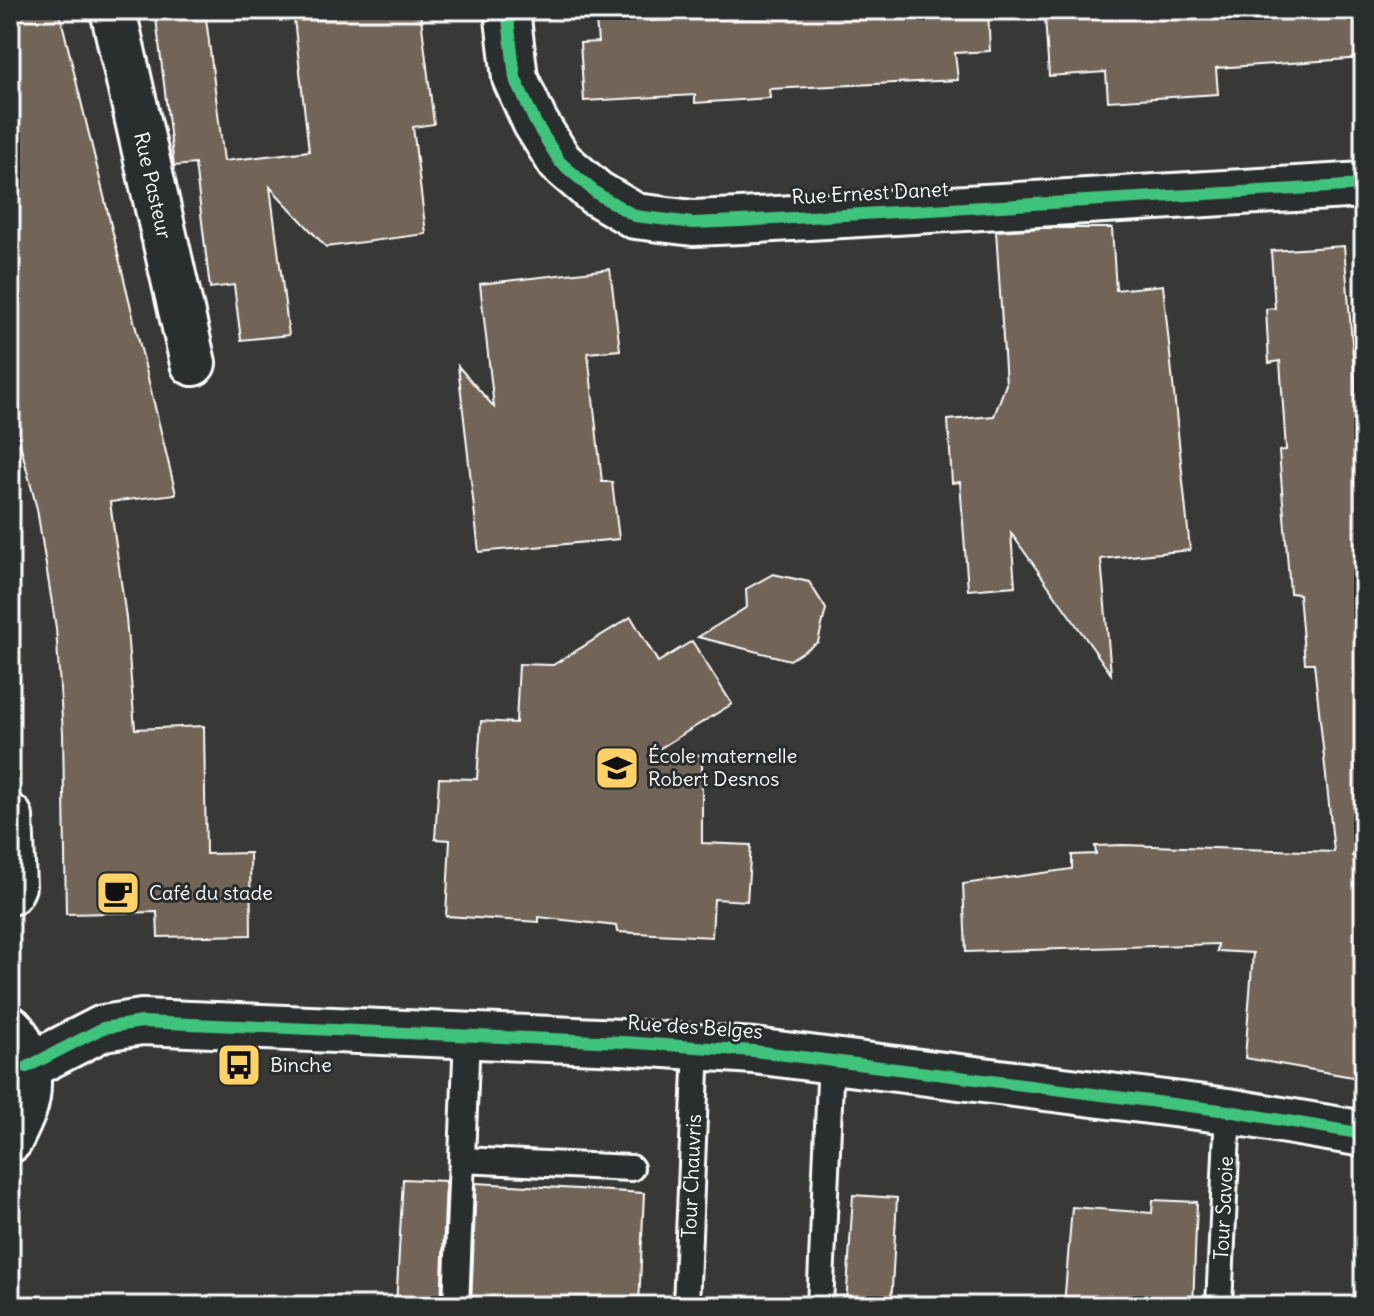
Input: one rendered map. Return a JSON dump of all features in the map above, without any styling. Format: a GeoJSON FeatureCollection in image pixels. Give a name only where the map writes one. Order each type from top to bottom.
{"type":"FeatureCollection","features":[{"type":"Feature","properties":{"kind":"street","name":"Rue Pasteur"},"geometry":{"type":"LineString","coordinates":[[113,10],[193,363]]}},
{"type":"Feature","properties":{"kind":"street","name":"Rue Ernest Danet"},"geometry":{"type":"LineString","coordinates":[[507,10],[515,78],[535,122],[560,162],[596,193],[635,216],[709,223],[1364,185]]}},
{"type":"Feature","properties":{"kind":"street"},"geometry":{"type":"LineString","coordinates":[[10,817],[13,886],[10,892]]}},
{"type":"Feature","properties":{"kind":"street","name":"Rue des Belges"},"geometry":{"type":"LineString","coordinates":[[27,1067],[103,1028],[142,1022],[467,1035],[697,1047],[831,1059],[1228,1111],[1364,1134]]}},
{"type":"Feature","properties":{"kind":"street"},"geometry":{"type":"LineString","coordinates":[[10,1028],[16,1034],[27,1067],[25,1106],[10,1140]]}},
{"type":"Feature","properties":{"kind":"lane"},"geometry":{"type":"LineString","coordinates":[[456,1306],[467,1035]]}},
{"type":"Feature","properties":{"kind":"lane","name":"Tour Chauvris"},"geometry":{"type":"LineString","coordinates":[[686,1306],[697,1047]]}},
{"type":"Feature","properties":{"kind":"lane"},"geometry":{"type":"LineString","coordinates":[[820,1306],[831,1059]]}},
{"type":"Feature","properties":{"kind":"lane","name":"Tour Savoie"},"geometry":{"type":"LineString","coordinates":[[1219,1306],[1228,1111]]}},
{"type":"Feature","properties":{"kind":"lane"},"geometry":{"type":"LineString","coordinates":[[462,1160],[631,1168]]}},
{"type":"Feature","properties":{"kind":"building"},"geometry":{"type":"Polygon","coordinates":[[[10,10],[59,10],[176,494],[110,502],[126,618],[135,729],[204,726],[206,854],[250,853],[251,935],[158,937],[157,912],[66,914],[63,733],[56,628],[37,509],[10,405],[10,10]]]}},
{"type":"Feature","properties":{"kind":"building"},"geometry":{"type":"Polygon","coordinates":[[[155,10],[205,10],[224,161],[309,151],[293,10],[420,10],[434,124],[413,127],[426,234],[326,247],[270,187],[289,335],[241,340],[234,285],[210,288],[195,164],[174,166],[155,10]]]}},
{"type":"Feature","properties":{"kind":"building"},"geometry":{"type":"Polygon","coordinates":[[[595,10],[649,10],[650,21],[766,16],[766,10],[915,10],[916,13],[988,10],[990,51],[955,53],[958,80],[769,89],[770,98],[695,103],[695,95],[584,101],[580,43],[598,42],[595,10]]]}},
{"type":"Feature","properties":{"kind":"building"},"geometry":{"type":"Polygon","coordinates":[[[1069,10],[1364,10],[1364,58],[1216,68],[1218,94],[1108,101],[1106,72],[1049,76],[1045,17],[1069,16],[1069,10]]]}},
{"type":"Feature","properties":{"kind":"building"},"geometry":{"type":"Polygon","coordinates":[[[1112,228],[1116,290],[1163,285],[1190,550],[1101,559],[1111,674],[1011,533],[1015,586],[968,590],[960,482],[952,483],[948,420],[994,416],[1006,384],[996,231],[1112,228]]]}},
{"type":"Feature","properties":{"kind":"building"},"geometry":{"type":"Polygon","coordinates":[[[1344,246],[1364,488],[1364,855],[1351,856],[1364,856],[1364,1079],[1245,1058],[1253,953],[1217,951],[1218,944],[966,952],[963,884],[1072,869],[1072,855],[1096,854],[1095,846],[1334,852],[1314,663],[1305,663],[1299,594],[1290,593],[1279,451],[1286,450],[1280,361],[1269,363],[1266,309],[1275,308],[1271,251],[1344,246]]]}},
{"type":"Feature","properties":{"kind":"building"},"geometry":{"type":"Polygon","coordinates":[[[610,269],[620,350],[588,353],[602,482],[612,482],[619,539],[479,552],[458,366],[494,407],[480,284],[610,269]]]}},
{"type":"Feature","properties":{"kind":"building"},"geometry":{"type":"Polygon","coordinates":[[[773,574],[809,582],[826,609],[818,642],[790,660],[698,637],[747,607],[746,589],[773,574]]]}},
{"type":"Feature","properties":{"kind":"building","name":"École maternelle Robert Desnos"},"geometry":{"type":"Polygon","coordinates":[[[631,617],[658,662],[692,641],[732,704],[654,752],[702,755],[702,843],[751,845],[747,901],[714,899],[712,937],[617,932],[616,926],[539,917],[539,922],[446,916],[450,840],[435,839],[439,778],[477,779],[481,721],[516,723],[519,664],[553,665],[631,617]]]}},
{"type":"Feature","properties":{"kind":"building"},"geometry":{"type":"Polygon","coordinates":[[[403,1179],[446,1181],[441,1306],[396,1306],[403,1179]]]}},
{"type":"Feature","properties":{"kind":"building"},"geometry":{"type":"Polygon","coordinates":[[[476,1183],[644,1193],[639,1306],[471,1306],[476,1183]]]}},
{"type":"Feature","properties":{"kind":"building"},"geometry":{"type":"Polygon","coordinates":[[[853,1195],[897,1198],[891,1306],[846,1306],[853,1195]]]}},
{"type":"Feature","properties":{"kind":"building"},"geometry":{"type":"Polygon","coordinates":[[[1153,1200],[1197,1202],[1193,1306],[1064,1306],[1072,1207],[1152,1213],[1153,1200]]]}},
{"type":"Feature","properties":{"kind":"cycle path"},"geometry":{"type":"LineString","coordinates":[[507,10],[515,78],[535,122],[560,162],[596,193],[635,216],[693,223],[1364,185]]}},
{"type":"Feature","properties":{"kind":"cycle path"},"geometry":{"type":"LineString","coordinates":[[27,1067],[103,1028],[142,1022],[622,1042],[754,1051],[1228,1111],[1364,1134]]}},
{"type":"Feature","properties":{"kind":"place","name":"École maternelle Robert Desnos"},"geometry":{"type":"Point","coordinates":[617,768]}},
{"type":"Feature","properties":{"kind":"place","name":"Café du stade"},"geometry":{"type":"Point","coordinates":[118,893]}},
{"type":"Feature","properties":{"kind":"place","name":"Binche"},"geometry":{"type":"Point","coordinates":[239,1065]}}]}
